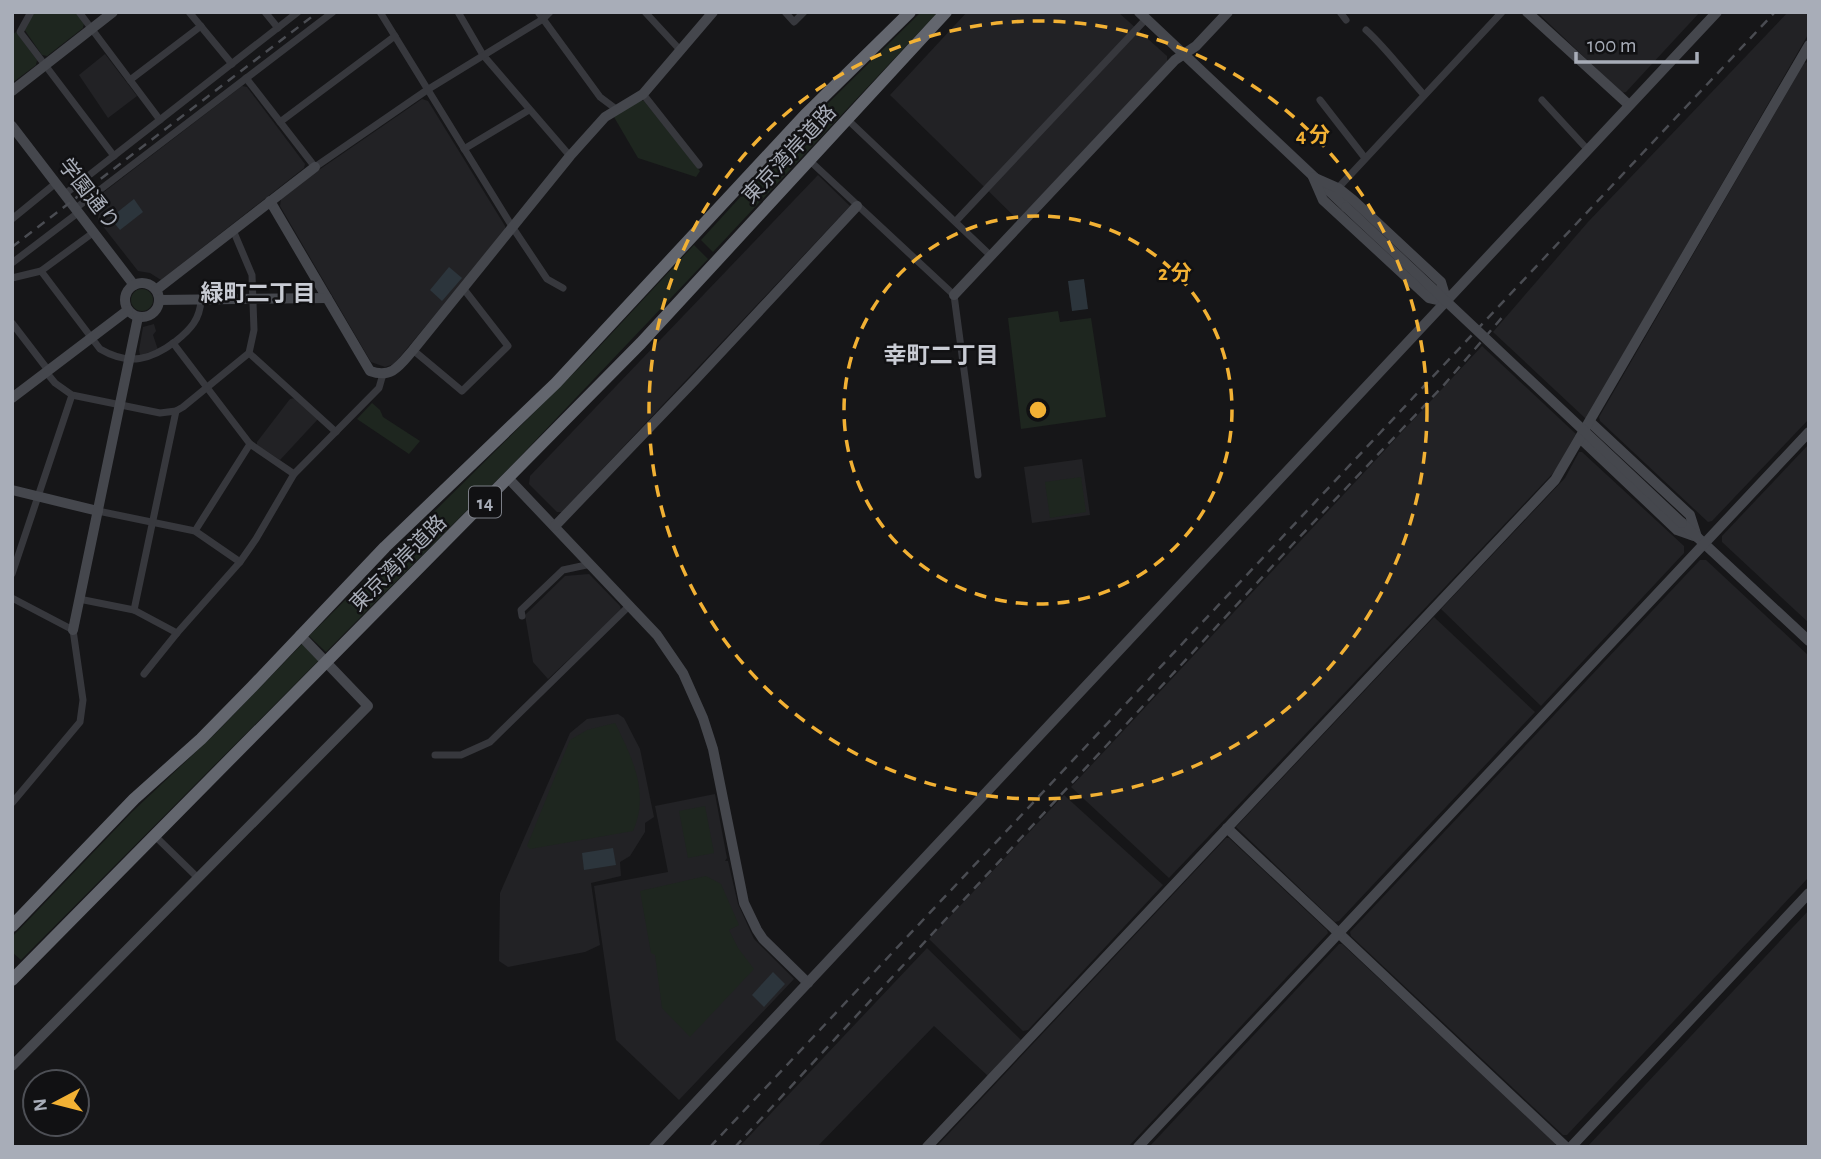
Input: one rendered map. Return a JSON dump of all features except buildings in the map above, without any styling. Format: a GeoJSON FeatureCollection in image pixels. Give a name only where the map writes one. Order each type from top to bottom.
{"type":"FeatureCollection","features":[{"type":"Feature","properties":{"kind":"highway","name":"東京湾岸道路"},"geometry":{"type":"LineString","coordinates":[[12,926],[95,838],[215,725],[385,547],[556,383],[805,116],[910,12]]}},
{"type":"Feature","properties":{"kind":"highway","name":"東京湾岸道路"},"geometry":{"type":"LineString","coordinates":[[14,974],[155,836],[509,479],[669,313],[946,12]]}},
{"type":"Feature","properties":{"kind":"street"},"geometry":{"type":"LineString","coordinates":[[31,12],[20,32],[114,156]]}},
{"type":"Feature","properties":{"kind":"street"},"geometry":{"type":"LineString","coordinates":[[79,12],[160,120]]}},
{"type":"Feature","properties":{"kind":"street"},"geometry":{"type":"LineString","coordinates":[[12,92],[113,12]]}},
{"type":"Feature","properties":{"kind":"street"},"geometry":{"type":"LineString","coordinates":[[189,12],[232,64]]}},
{"type":"Feature","properties":{"kind":"street"},"geometry":{"type":"LineString","coordinates":[[265,12],[278,28]]}},
{"type":"Feature","properties":{"kind":"street"},"geometry":{"type":"LineString","coordinates":[[65,194],[298,12]]}},
{"type":"Feature","properties":{"kind":"street"},"geometry":{"type":"LineString","coordinates":[[12,264],[333,12]]}},
{"type":"Feature","properties":{"kind":"street"},"geometry":{"type":"LineString","coordinates":[[380,12],[513,228],[547,279],[563,288]]}},
{"type":"Feature","properties":{"kind":"street"},"geometry":{"type":"LineString","coordinates":[[458,12],[483,55],[570,156]]}},
{"type":"Feature","properties":{"kind":"street"},"geometry":{"type":"LineString","coordinates":[[12,398],[91,338],[133,313],[148,316],[153,313],[158,295],[270,201],[427,90],[550,12]]}},
{"type":"Feature","properties":{"kind":"street"},"geometry":{"type":"LineString","coordinates":[[645,12],[681,51]]}},
{"type":"Feature","properties":{"kind":"street"},"geometry":{"type":"LineString","coordinates":[[270,201],[370,371],[383,374],[397,369],[570,156],[605,117],[643,94],[713,12]]}},
{"type":"Feature","properties":{"kind":"street"},"geometry":{"type":"LineString","coordinates":[[785,12],[794,22],[804,12]]}},
{"type":"Feature","properties":{"kind":"street"},"geometry":{"type":"LineString","coordinates":[[1340,12],[1346,20]]}},
{"type":"Feature","properties":{"kind":"street"},"geometry":{"type":"LineString","coordinates":[[1338,188],[1502,12]]}},
{"type":"Feature","properties":{"kind":"street"},"geometry":{"type":"LineString","coordinates":[[1527,12],[1629,105]]}},
{"type":"Feature","properties":{"kind":"street"},"geometry":{"type":"LineString","coordinates":[[654,1147],[1717,12]]}},
{"type":"Feature","properties":{"kind":"street"},"geometry":{"type":"LineString","coordinates":[[954,295],[1175,60],[1196,46],[1226,13]]}},
{"type":"Feature","properties":{"kind":"street"},"geometry":{"type":"LineString","coordinates":[[540,16],[600,97],[616,109]]}},
{"type":"Feature","properties":{"kind":"street"},"geometry":{"type":"LineString","coordinates":[[956,220],[1142,16],[1809,641]]}},
{"type":"Feature","properties":{"kind":"street"},"geometry":{"type":"LineString","coordinates":[[130,80],[201,26]]}},
{"type":"Feature","properties":{"kind":"street"},"geometry":{"type":"LineString","coordinates":[[1366,30],[1424,95]]}},
{"type":"Feature","properties":{"kind":"street"},"geometry":{"type":"LineString","coordinates":[[280,122],[395,36]]}},
{"type":"Feature","properties":{"kind":"street"},"geometry":{"type":"LineString","coordinates":[[927,1147],[1555,480],[1808,50]]}},
{"type":"Feature","properties":{"kind":"street"},"geometry":{"type":"LineString","coordinates":[[246,78],[315,167]]}},
{"type":"Feature","properties":{"kind":"street"},"geometry":{"type":"LineString","coordinates":[[643,94],[699,165]]}},
{"type":"Feature","properties":{"kind":"street"},"geometry":{"type":"LineString","coordinates":[[1320,100],[1365,158]]}},
{"type":"Feature","properties":{"kind":"street"},"geometry":{"type":"LineString","coordinates":[[1542,100],[1588,150]]}},
{"type":"Feature","properties":{"kind":"street"},"geometry":{"type":"LineString","coordinates":[[464,149],[529,110]]}},
{"type":"Feature","properties":{"kind":"street"},"geometry":{"type":"LineString","coordinates":[[848,120],[991,256]]}},
{"type":"Feature","properties":{"kind":"street","name":"学園通り"},"geometry":{"type":"LineString","coordinates":[[12,126],[134,285]]}},
{"type":"Feature","properties":{"kind":"street"},"geometry":{"type":"LineString","coordinates":[[809,160],[954,295],[978,475]]}},
{"type":"Feature","properties":{"kind":"street"},"geometry":{"type":"LineString","coordinates":[[1313,177],[1338,188],[1441,282],[1447,302]]}},
{"type":"Feature","properties":{"kind":"street"},"geometry":{"type":"LineString","coordinates":[[1313,177],[1323,200],[1429,298],[1447,302]]}},
{"type":"Feature","properties":{"kind":"street"},"geometry":{"type":"LineString","coordinates":[[12,219],[56,183]]}},
{"type":"Feature","properties":{"kind":"street"},"geometry":{"type":"LineString","coordinates":[[555,526],[857,206]]}},
{"type":"Feature","properties":{"kind":"street"},"geometry":{"type":"LineString","coordinates":[[12,323],[55,383],[72,396],[160,414],[176,411],[249,353],[254,330],[252,275],[233,230]]}},
{"type":"Feature","properties":{"kind":"street"},"geometry":{"type":"LineString","coordinates":[[12,278],[41,271],[94,232]]}},
{"type":"Feature","properties":{"kind":"street"},"geometry":{"type":"LineString","coordinates":[[41,271],[91,338],[108,353],[130,358],[143,359],[157,355],[173,343],[193,326],[201,300]]}},
{"type":"Feature","properties":{"kind":"street"},"geometry":{"type":"LineString","coordinates":[[12,803],[80,722],[84,709],[73,629],[130,358],[133,313],[125,299],[126,294],[134,285],[144,283],[158,295],[201,300],[327,298]]}},
{"type":"Feature","properties":{"kind":"street"},"geometry":{"type":"LineString","coordinates":[[412,351],[462,391],[508,346],[463,288]]}},
{"type":"Feature","properties":{"kind":"street"},"geometry":{"type":"LineString","coordinates":[[173,343],[250,444],[294,474]]}},
{"type":"Feature","properties":{"kind":"street"},"geometry":{"type":"LineString","coordinates":[[249,353],[336,432]]}},
{"type":"Feature","properties":{"kind":"street"},"geometry":{"type":"LineString","coordinates":[[144,674],[240,562],[294,474],[379,388],[383,374]]}},
{"type":"Feature","properties":{"kind":"street"},"geometry":{"type":"LineString","coordinates":[[12,573],[72,396]]}},
{"type":"Feature","properties":{"kind":"street"},"geometry":{"type":"LineString","coordinates":[[134,610],[176,411]]}},
{"type":"Feature","properties":{"kind":"street"},"geometry":{"type":"LineString","coordinates":[[1590,422],[1690,514],[1701,540]]}},
{"type":"Feature","properties":{"kind":"street"},"geometry":{"type":"LineString","coordinates":[[1138,1147],[1701,540],[1809,432]]}},
{"type":"Feature","properties":{"kind":"street"},"geometry":{"type":"LineString","coordinates":[[1580,439],[1676,530],[1701,540]]}},
{"type":"Feature","properties":{"kind":"street"},"geometry":{"type":"LineString","coordinates":[[195,530],[250,444]]}},
{"type":"Feature","properties":{"kind":"street"},"geometry":{"type":"LineString","coordinates":[[509,479],[630,605],[674,659],[703,718],[719,775],[740,890],[751,920],[763,939],[807,983]]}},
{"type":"Feature","properties":{"kind":"street"},"geometry":{"type":"LineString","coordinates":[[12,490],[98,512],[195,530],[240,562]]}},
{"type":"Feature","properties":{"kind":"street"},"geometry":{"type":"LineString","coordinates":[[522,616],[521,610],[563,570],[591,564]]}},
{"type":"Feature","properties":{"kind":"street"},"geometry":{"type":"LineString","coordinates":[[12,598],[73,629]]}},
{"type":"Feature","properties":{"kind":"street"},"geometry":{"type":"LineString","coordinates":[[79,599],[134,610],[177,633]]}},
{"type":"Feature","properties":{"kind":"street"},"geometry":{"type":"LineString","coordinates":[[435,755],[461,755],[490,742],[630,605]]}},
{"type":"Feature","properties":{"kind":"street"},"geometry":{"type":"LineString","coordinates":[[12,1066],[368,706],[300,635]]}},
{"type":"Feature","properties":{"kind":"street"},"geometry":{"type":"LineString","coordinates":[[1227,828],[1569,1147],[1809,893]]}},
{"type":"Feature","properties":{"kind":"street"},"geometry":{"type":"LineString","coordinates":[[155,836],[197,877]]}},
{"type":"Feature","properties":{"kind":"shaded area"},"geometry":{"type":"Polygon","coordinates":[[[35,12],[76,12],[84,23],[83,28],[47,56],[42,55],[24,29],[35,12]]]}},
{"type":"Feature","properties":{"kind":"shaded area"},"geometry":{"type":"Polygon","coordinates":[[[921,12],[938,12],[713,252],[701,240],[807,124],[921,12]]]}},
{"type":"Feature","properties":{"kind":"shaded area"},"geometry":{"type":"Polygon","coordinates":[[[967,12],[1118,12],[1167,56],[1167,62],[1018,220],[890,95],[967,12]]]}},
{"type":"Feature","properties":{"kind":"shaded area"},"geometry":{"type":"Polygon","coordinates":[[[1537,12],[1700,12],[1626,92],[1622,93],[1537,12]]]}},
{"type":"Feature","properties":{"kind":"shaded area"},"geometry":{"type":"Polygon","coordinates":[[[1788,12],[1809,12],[1809,33],[1586,419],[1493,332],[1588,222],[1788,12]]]}},
{"type":"Feature","properties":{"kind":"shaded area"},"geometry":{"type":"Polygon","coordinates":[[[16,32],[37,60],[36,65],[12,83],[12,35],[16,32]]]}},
{"type":"Feature","properties":{"kind":"shaded area"},"geometry":{"type":"Polygon","coordinates":[[[105,54],[137,96],[108,118],[79,75],[105,54]]]}},
{"type":"Feature","properties":{"kind":"shaded area"},"geometry":{"type":"Polygon","coordinates":[[[1808,62],[1809,419],[1712,521],[1708,522],[1600,421],[1599,417],[1804,63],[1808,62]]]}},
{"type":"Feature","properties":{"kind":"shaded area"},"geometry":{"type":"Polygon","coordinates":[[[242,86],[247,87],[305,164],[304,168],[161,280],[150,273],[138,271],[98,220],[100,195],[242,86]]]}},
{"type":"Feature","properties":{"kind":"shaded area"},"geometry":{"type":"Polygon","coordinates":[[[422,99],[428,101],[505,226],[505,231],[394,364],[385,367],[371,362],[280,206],[281,199],[313,174],[422,99]]]}},
{"type":"Feature","properties":{"kind":"shaded area"},"geometry":{"type":"Polygon","coordinates":[[[640,100],[644,101],[700,171],[696,177],[638,158],[614,117],[640,100]]]}},
{"type":"Feature","properties":{"kind":"shaded area"},"geometry":{"type":"Polygon","coordinates":[[[818,175],[850,206],[562,512],[557,512],[529,484],[530,476],[818,175]]]}},
{"type":"Feature","properties":{"kind":"shaded area"},"geometry":{"type":"Polygon","coordinates":[[[134,199],[143,212],[120,230],[110,218],[134,199]]]}},
{"type":"Feature","properties":{"kind":"shaded area"},"geometry":{"type":"Polygon","coordinates":[[[694,245],[708,259],[514,463],[326,652],[309,636],[586,361],[694,245]]]}},
{"type":"Feature","properties":{"kind":"shaded area"},"geometry":{"type":"Polygon","coordinates":[[[449,267],[462,278],[442,301],[430,290],[449,267]]]}},
{"type":"Feature","properties":{"kind":"shaded area"},"geometry":{"type":"Polygon","coordinates":[[[1084,279],[1088,309],[1072,311],[1068,281],[1084,279]]]}},
{"type":"Feature","properties":{"kind":"shaded area"},"geometry":{"type":"Polygon","coordinates":[[[142,289],[152,296],[153,300],[146,310],[142,311],[132,304],[131,300],[138,290],[142,289]]]}},
{"type":"Feature","properties":{"kind":"shaded area"},"geometry":{"type":"Polygon","coordinates":[[[1058,311],[1060,322],[1091,318],[1106,417],[1021,429],[1008,318],[1058,311]]]}},
{"type":"Feature","properties":{"kind":"shaded area"},"geometry":{"type":"Polygon","coordinates":[[[154,324],[156,331],[153,335],[158,350],[140,355],[143,327],[154,324]]]}},
{"type":"Feature","properties":{"kind":"shaded area"},"geometry":{"type":"Polygon","coordinates":[[[1482,346],[1576,434],[1556,470],[1169,878],[1071,787],[1482,346]]]}},
{"type":"Feature","properties":{"kind":"shaded area"},"geometry":{"type":"Polygon","coordinates":[[[295,398],[318,419],[280,460],[257,445],[257,442],[290,399],[295,398]]]}},
{"type":"Feature","properties":{"kind":"shaded area"},"geometry":{"type":"Polygon","coordinates":[[[372,403],[383,417],[420,441],[409,454],[357,419],[372,403]]]}},
{"type":"Feature","properties":{"kind":"shaded area"},"geometry":{"type":"Polygon","coordinates":[[[1809,444],[1809,623],[1722,542],[1722,536],[1809,444]]]}},
{"type":"Feature","properties":{"kind":"shaded area"},"geometry":{"type":"Polygon","coordinates":[[[1579,452],[1684,546],[1684,553],[1541,706],[1441,609],[1565,478],[1579,452]]]}},
{"type":"Feature","properties":{"kind":"shaded area"},"geometry":{"type":"Polygon","coordinates":[[[1082,459],[1090,515],[1032,523],[1024,467],[1082,459]]]}},
{"type":"Feature","properties":{"kind":"shaded area"},"geometry":{"type":"Polygon","coordinates":[[[1081,477],[1086,512],[1050,518],[1045,482],[1081,477]]]}},
{"type":"Feature","properties":{"kind":"shaded area"},"geometry":{"type":"Polygon","coordinates":[[[1700,560],[1706,560],[1809,656],[1809,877],[1567,1135],[1563,1135],[1351,936],[1350,932],[1700,560]]]}},
{"type":"Feature","properties":{"kind":"shaded area"},"geometry":{"type":"Polygon","coordinates":[[[589,574],[621,610],[548,679],[533,662],[525,615],[565,576],[589,574]]]}},
{"type":"Feature","properties":{"kind":"shaded area"},"geometry":{"type":"Polygon","coordinates":[[[1434,617],[1535,712],[1339,921],[1335,922],[1236,827],[1434,617]]]}},
{"type":"Feature","properties":{"kind":"shaded area"},"geometry":{"type":"Polygon","coordinates":[[[302,644],[319,660],[21,960],[12,952],[12,937],[132,812],[215,734],[302,644]]]}},
{"type":"Feature","properties":{"kind":"shaded area"},"geometry":{"type":"Polygon","coordinates":[[[618,714],[624,718],[640,749],[654,817],[645,823],[645,832],[630,856],[620,862],[621,876],[591,883],[600,945],[585,952],[508,967],[499,961],[500,893],[570,733],[587,719],[618,714]]]}},
{"type":"Feature","properties":{"kind":"shaded area"},"geometry":{"type":"Polygon","coordinates":[[[615,723],[637,776],[640,803],[633,831],[530,849],[527,846],[570,740],[587,730],[615,723]]]}},
{"type":"Feature","properties":{"kind":"shaded area"},"geometry":{"type":"Polygon","coordinates":[[[715,794],[727,858],[725,861],[728,861],[738,904],[754,939],[794,979],[679,1100],[616,1040],[594,886],[668,872],[655,806],[715,794]]]}},
{"type":"Feature","properties":{"kind":"shaded area"},"geometry":{"type":"Polygon","coordinates":[[[1064,795],[1163,885],[1028,1030],[1023,1031],[929,939],[1064,795]]]}},
{"type":"Feature","properties":{"kind":"shaded area"},"geometry":{"type":"Polygon","coordinates":[[[705,806],[714,853],[688,858],[679,811],[705,806]]]}},
{"type":"Feature","properties":{"kind":"shaded area"},"geometry":{"type":"Polygon","coordinates":[[[1226,838],[1328,933],[1128,1147],[936,1147],[1226,838]]]}},
{"type":"Feature","properties":{"kind":"shaded area"},"geometry":{"type":"Polygon","coordinates":[[[613,848],[616,865],[584,870],[582,853],[613,848]]]}},
{"type":"Feature","properties":{"kind":"shaded area"},"geometry":{"type":"Polygon","coordinates":[[[706,876],[721,884],[739,925],[729,930],[738,948],[754,969],[690,1037],[662,1008],[655,955],[651,953],[640,891],[706,876]]]}},
{"type":"Feature","properties":{"kind":"shaded area"},"geometry":{"type":"Polygon","coordinates":[[[1809,910],[1809,1147],[1587,1147],[1809,910]]]}},
{"type":"Feature","properties":{"kind":"shaded area"},"geometry":{"type":"Polygon","coordinates":[[[1339,944],[1555,1143],[1556,1147],[1149,1147],[1339,944]]]}},
{"type":"Feature","properties":{"kind":"shaded area"},"geometry":{"type":"Polygon","coordinates":[[[927,948],[1021,1040],[988,1076],[934,1026],[817,1147],[739,1147],[927,948]]]}},
{"type":"Feature","properties":{"kind":"shaded area"},"geometry":{"type":"Polygon","coordinates":[[[773,972],[785,984],[764,1007],[752,995],[773,972]]]}},
{"type":"Feature","properties":{"kind":"railway"},"geometry":{"type":"LineString","coordinates":[[12,247],[318,12]]}},
{"type":"Feature","properties":{"kind":"railway"},"geometry":{"type":"LineString","coordinates":[[710,1147],[1775,12]]}},
{"type":"Feature","properties":{"kind":"railway"},"geometry":{"type":"LineString","coordinates":[[735,1147],[1293,544],[1443,386],[1505,314]]}},
{"type":"Feature","properties":{"kind":"district","name":"緑町二丁目"},"geometry":{"type":"Point","coordinates":[258,293]}},
{"type":"Feature","properties":{"kind":"district","name":"幸町二丁目"},"geometry":{"type":"Point","coordinates":[941,355]}}]}
